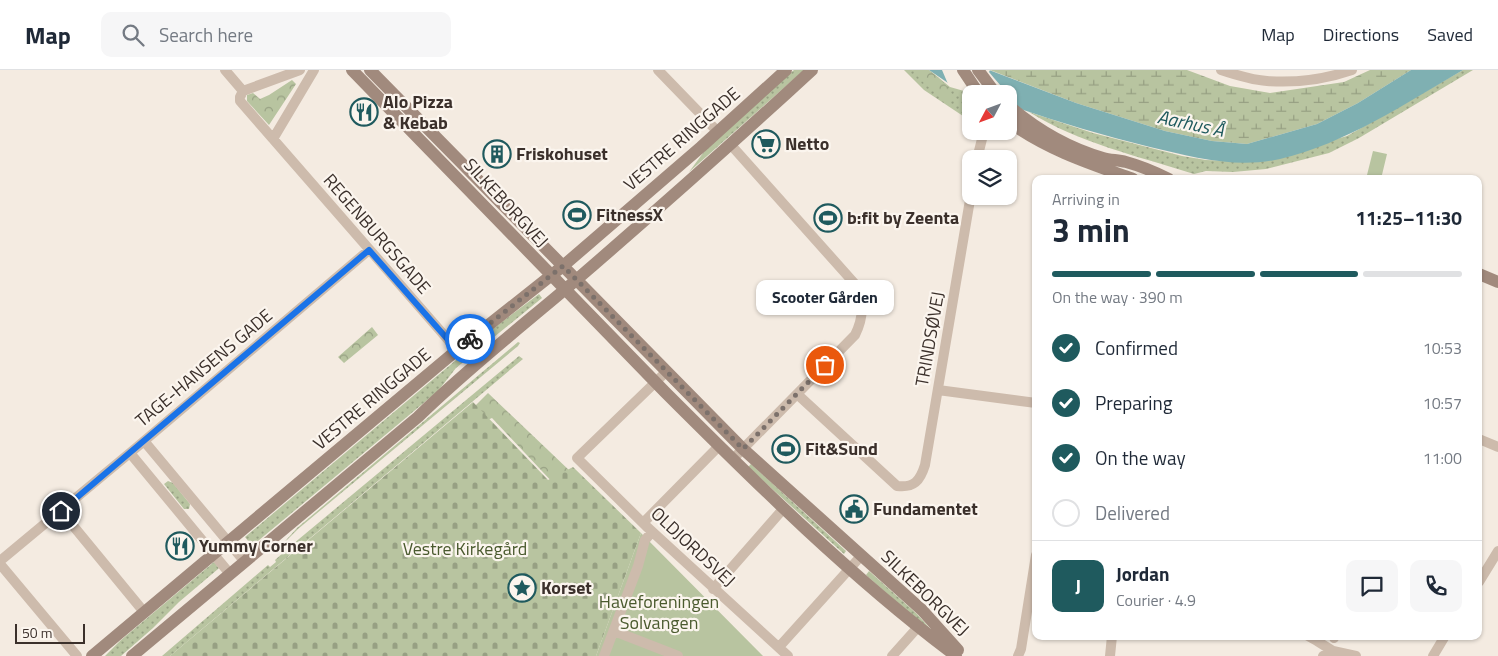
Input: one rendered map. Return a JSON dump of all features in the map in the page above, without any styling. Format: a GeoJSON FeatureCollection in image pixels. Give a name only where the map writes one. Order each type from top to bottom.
{"type":"FeatureCollection","features":[{"type":"Feature","properties":{"kind":"street"},"geometry":{"type":"LineString","coordinates":[[225,70],[243,91],[300,70]]}},
{"type":"Feature","properties":{"kind":"street"},"geometry":{"type":"LineString","coordinates":[[273,139],[314,70]]}},
{"type":"Feature","properties":{"kind":"street","name":"SILKEBORGVEJ"},"geometry":{"type":"LineString","coordinates":[[352,70],[564,290],[733,460],[850,568],[918,627],[956,656]]}},
{"type":"Feature","properties":{"kind":"street","name":"SILKEBORGVEJ"},"geometry":{"type":"LineString","coordinates":[[370,70],[743,449],[922,610],[963,656]]}},
{"type":"Feature","properties":{"kind":"street"},"geometry":{"type":"LineString","coordinates":[[658,70],[718,131]]}},
{"type":"Feature","properties":{"kind":"street","name":"VESTRE RINGGADE"},"geometry":{"type":"LineString","coordinates":[[92,656],[457,350],[563,266],[786,70]]}},
{"type":"Feature","properties":{"kind":"street","name":"VESTRE RINGGADE"},"geometry":{"type":"LineString","coordinates":[[132,656],[418,417],[444,392],[577,280],[731,145],[812,70]]}},
{"type":"Feature","properties":{"kind":"street"},"geometry":{"type":"LineString","coordinates":[[963,70],[973,85]]}},
{"type":"Feature","properties":{"kind":"street"},"geometry":{"type":"LineString","coordinates":[[978,70],[989,85]]}},
{"type":"Feature","properties":{"kind":"street"},"geometry":{"type":"LineString","coordinates":[[1221,70],[1266,81],[1335,76],[1352,70]]}},
{"type":"Feature","properties":{"kind":"street","name":"REGENBURGSGADE"},"geometry":{"type":"LineString","coordinates":[[243,91],[240,96],[242,104],[457,350]]}},
{"type":"Feature","properties":{"kind":"street"},"geometry":{"type":"LineString","coordinates":[[1018,113],[1034,126],[1079,149],[1103,158],[1125,162],[1160,175]]}},
{"type":"Feature","properties":{"kind":"street"},"geometry":{"type":"LineString","coordinates":[[1018,128],[1058,152],[1122,175]]}},
{"type":"Feature","properties":{"kind":"street"},"geometry":{"type":"LineString","coordinates":[[731,145],[848,275],[860,293],[862,314],[855,335],[733,460]]}},
{"type":"Feature","properties":{"kind":"street","name":"TRINDSØVEJ"},"geometry":{"type":"LineString","coordinates":[[796,394],[897,486],[906,487],[913,485],[922,476],[969,205]]}},
{"type":"Feature","properties":{"kind":"street","name":"TAGE-HANSENS GADE"},"geometry":{"type":"LineString","coordinates":[[77,656],[0,562],[369,250]]}},
{"type":"Feature","properties":{"kind":"street"},"geometry":{"type":"LineString","coordinates":[[1482,275],[1498,282]]}},
{"type":"Feature","properties":{"kind":"street"},"geometry":{"type":"LineString","coordinates":[[656,382],[666,372]]}},
{"type":"Feature","properties":{"kind":"street","name":"OLDJORDSVEJ"},"geometry":{"type":"LineString","coordinates":[[656,382],[577,458],[652,532],[788,656]]}},
{"type":"Feature","properties":{"kind":"street"},"geometry":{"type":"LineString","coordinates":[[938,390],[1032,402]]}},
{"type":"Feature","properties":{"kind":"street"},"geometry":{"type":"LineString","coordinates":[[1482,440],[1498,447]]}},
{"type":"Feature","properties":{"kind":"street"},"geometry":{"type":"LineString","coordinates":[[144,441],[245,562]]}},
{"type":"Feature","properties":{"kind":"street"},"geometry":{"type":"LineString","coordinates":[[644,523],[719,446]]}},
{"type":"Feature","properties":{"kind":"street"},"geometry":{"type":"LineString","coordinates":[[130,453],[230,574]]}},
{"type":"Feature","properties":{"kind":"street"},"geometry":{"type":"LineString","coordinates":[[713,589],[784,508]]}},
{"type":"Feature","properties":{"kind":"street"},"geometry":{"type":"LineString","coordinates":[[61,511],[144,612]]}},
{"type":"Feature","properties":{"kind":"street"},"geometry":{"type":"LineString","coordinates":[[604,656],[638,566],[645,540],[652,532]]}},
{"type":"Feature","properties":{"kind":"street"},"geometry":{"type":"LineString","coordinates":[[1482,577],[1498,551]]}},
{"type":"Feature","properties":{"kind":"street","name":"SILKEBORGVEJ"},"geometry":{"type":"LineString","coordinates":[[779,648],[862,556]]}},
{"type":"Feature","properties":{"kind":"street"},"geometry":{"type":"LineString","coordinates":[[1018,656],[1021,649],[1032,581]]}},
{"type":"Feature","properties":{"kind":"street","name":"SILKEBORGVEJ"},"geometry":{"type":"LineString","coordinates":[[892,656],[918,627]]}},
{"type":"Feature","properties":{"kind":"street"},"geometry":{"type":"LineString","coordinates":[[614,631],[678,656]]}},
{"type":"Feature","properties":{"kind":"street"},"geometry":{"type":"LineString","coordinates":[[1112,640],[1113,654]]}},
{"type":"Feature","properties":{"kind":"street"},"geometry":{"type":"LineString","coordinates":[[1318,640],[1333,651],[1356,656]]}},
{"type":"Feature","properties":{"kind":"street"},"geometry":{"type":"LineString","coordinates":[[1432,656],[1442,640]]}},
{"type":"Feature","properties":{"kind":"street"},"geometry":{"type":"LineString","coordinates":[[1322,656],[1333,651]]}},
{"type":"Feature","properties":{"kind":"green space"},"geometry":{"type":"Polygon","coordinates":[[[794,70],[804,70],[689,172],[709,145],[794,70]]]}},
{"type":"Feature","properties":{"kind":"green space"},"geometry":{"type":"Polygon","coordinates":[[[904,70],[929,70],[950,87],[962,90],[962,115],[924,90],[904,70]]]}},
{"type":"Feature","properties":{"kind":"green space"},"geometry":{"type":"Polygon","coordinates":[[[913,70],[926,70],[938,77],[953,96],[950,101],[947,101],[928,87],[913,70]]]}},
{"type":"Feature","properties":{"kind":"green space"},"geometry":{"type":"Polygon","coordinates":[[[990,70],[1187,70],[1230,86],[1270,93],[1344,82],[1370,70],[1411,70],[1358,103],[1317,124],[1247,144],[1212,141],[1165,131],[1076,103],[990,70]]]}},
{"type":"Feature","properties":{"kind":"green space"},"geometry":{"type":"Polygon","coordinates":[[[1463,70],[1473,70],[1359,138],[1329,153],[1266,169],[1233,172],[1206,171],[1194,174],[1088,140],[1048,123],[1029,112],[1093,133],[1182,156],[1206,160],[1253,162],[1347,136],[1463,70]]]}},
{"type":"Feature","properties":{"kind":"green space"},"geometry":{"type":"Polygon","coordinates":[[[292,80],[296,84],[269,125],[247,101],[247,95],[253,93],[260,99],[292,80]]]}},
{"type":"Feature","properties":{"kind":"green space"},"geometry":{"type":"Polygon","coordinates":[[[1373,151],[1387,154],[1382,175],[1367,175],[1373,151]]]}},
{"type":"Feature","properties":{"kind":"green space"},"geometry":{"type":"Polygon","coordinates":[[[539,294],[542,298],[456,368],[438,391],[252,546],[245,537],[499,324],[539,294]]]}},
{"type":"Feature","properties":{"kind":"green space"},"geometry":{"type":"Polygon","coordinates":[[[372,327],[378,335],[344,363],[338,357],[372,327]]]}},
{"type":"Feature","properties":{"kind":"green space"},"geometry":{"type":"Polygon","coordinates":[[[518,342],[520,343],[518,346],[298,529],[278,549],[297,528],[518,342]]]}},
{"type":"Feature","properties":{"kind":"green space"},"geometry":{"type":"Polygon","coordinates":[[[519,356],[523,359],[170,656],[162,656],[268,565],[270,567],[293,544],[519,356]]]}},
{"type":"Feature","properties":{"kind":"green space"},"geometry":{"type":"Polygon","coordinates":[[[488,393],[633,531],[556,486],[492,418],[481,423],[472,409],[488,393]]]}},
{"type":"Feature","properties":{"kind":"green space","name":"Vestre Kirkegård"},"geometry":{"type":"Polygon","coordinates":[[[473,402],[548,480],[573,467],[641,533],[596,656],[170,656],[473,402]]]}},
{"type":"Feature","properties":{"kind":"green space"},"geometry":{"type":"Polygon","coordinates":[[[751,464],[846,551],[844,554],[748,467],[751,464]]]}},
{"type":"Feature","properties":{"kind":"green space"},"geometry":{"type":"Polygon","coordinates":[[[168,481],[173,483],[190,504],[189,509],[184,509],[164,484],[168,481]]]}},
{"type":"Feature","properties":{"kind":"green space","name":"Haveforeningen Solvangen"},"geometry":{"type":"Polygon","coordinates":[[[641,533],[763,656],[596,656],[641,533]]]}},
{"type":"Feature","properties":{"kind":"green space"},"geometry":{"type":"Polygon","coordinates":[[[214,562],[219,568],[121,656],[105,656],[121,640],[214,562]]]}},
{"type":"Feature","properties":{"kind":"green space"},"geometry":{"type":"Polygon","coordinates":[[[869,571],[917,614],[935,634],[866,575],[869,571]]]}},
{"type":"Feature","properties":{"kind":"water"},"geometry":{"type":"Polygon","coordinates":[[[929,70],[989,70],[1076,103],[1165,131],[1212,141],[1247,144],[1317,124],[1358,103],[1411,70],[1463,70],[1397,109],[1329,143],[1280,159],[1247,163],[1198,158],[1150,147],[1096,133],[1018,108],[1018,85],[962,85],[962,88],[948,83],[929,70]]]}},
{"type":"Feature","properties":{"kind":"pier"},"geometry":{"type":"Polygon","coordinates":[[[942,70],[990,70],[989,72],[1000,85],[962,85],[962,89],[948,84],[942,70]]]}},
{"type":"Feature","properties":{"kind":"way so far"},"geometry":{"type":"LineString","coordinates":[[470,339],[563,266],[743,449],[825,365]]}},
{"type":"Feature","properties":{"kind":"place","name":"Alo Pizza & Kebab"},"geometry":{"type":"Point","coordinates":[364,112]}},
{"type":"Feature","properties":{"kind":"place","name":"Netto"},"geometry":{"type":"Point","coordinates":[766,144]}},
{"type":"Feature","properties":{"kind":"place","name":"Friskohuset"},"geometry":{"type":"Point","coordinates":[497,154]}},
{"type":"Feature","properties":{"kind":"place","name":"FitnessX"},"geometry":{"type":"Point","coordinates":[577,215]}},
{"type":"Feature","properties":{"kind":"place","name":"b:fit by Zeenta"},"geometry":{"type":"Point","coordinates":[828,218]}},
{"type":"Feature","properties":{"kind":"place","name":"Scooter Gården"},"geometry":{"type":"Point","coordinates":[825,365]}},
{"type":"Feature","properties":{"kind":"place","name":"Fit&Sund"},"geometry":{"type":"Point","coordinates":[786,449]}},
{"type":"Feature","properties":{"kind":"place","name":"Fundamentet"},"geometry":{"type":"Point","coordinates":[854,509]}},
{"type":"Feature","properties":{"kind":"place","name":"Yummy Corner"},"geometry":{"type":"Point","coordinates":[180,546]}},
{"type":"Feature","properties":{"kind":"place","name":"Korset"},"geometry":{"type":"Point","coordinates":[522,588]}},
{"type":"Feature","properties":{"kind":"route"},"geometry":{"type":"LineString","coordinates":[[61,511],[369,250],[457,350],[470,339]]}},
{"type":"Feature","properties":{"kind":"water label","name":"Aarhus Å"},"geometry":{"type":"Point","coordinates":[1191,123]}}]}
